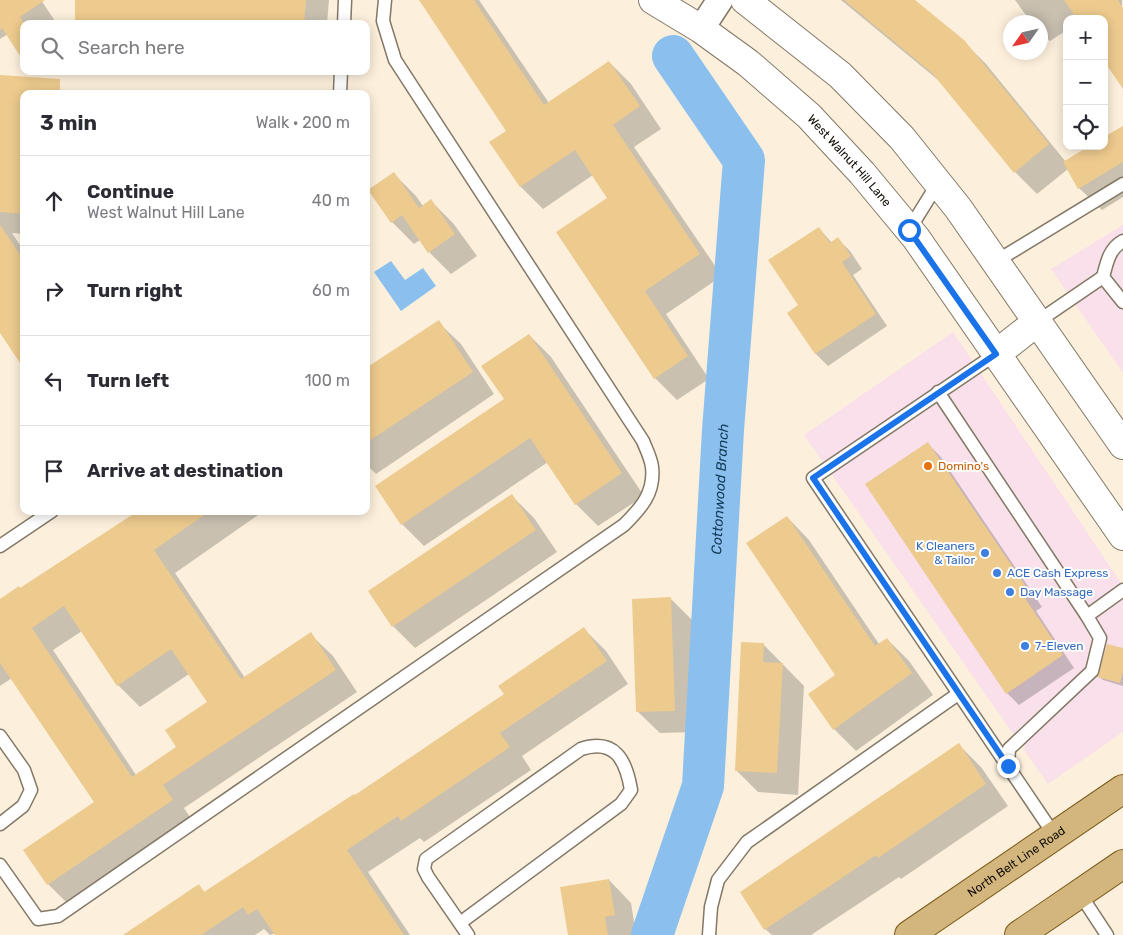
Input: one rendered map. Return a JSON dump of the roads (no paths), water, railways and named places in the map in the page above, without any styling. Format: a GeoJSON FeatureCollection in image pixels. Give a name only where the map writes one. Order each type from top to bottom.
{"type":"FeatureCollection","features":[{"type":"Feature","properties":{"kind":"main road","name":"West Walnut Hill Lane"},"geometry":{"type":"LineString","coordinates":[[653,0],[701,29],[748,63],[808,116],[862,173],[909,230],[1123,536]]}},
{"type":"Feature","properties":{"kind":"main road"},"geometry":{"type":"LineString","coordinates":[[745,0],[840,75],[902,138],[938,183],[996,262],[1123,445]]}},
{"type":"Feature","properties":{"kind":"main road"},"geometry":{"type":"LineString","coordinates":[[996,354],[1038,322]]}},
{"type":"Feature","properties":{"kind":"main road","name":"North Belt Line Road"},"geometry":{"type":"LineString","coordinates":[[909,935],[1123,789]]}},
{"type":"Feature","properties":{"kind":"main road"},"geometry":{"type":"LineString","coordinates":[[1019,935],[1123,864]]}},
{"type":"Feature","properties":{"kind":"street"},"geometry":{"type":"LineString","coordinates":[[701,29],[720,0]]}},
{"type":"Feature","properties":{"kind":"lane"},"geometry":{"type":"LineString","coordinates":[[344,20],[345,0]]}},
{"type":"Feature","properties":{"kind":"lane"},"geometry":{"type":"LineString","coordinates":[[0,864],[38,919],[58,916],[624,525],[641,508],[651,488],[652,466],[642,440],[395,60],[383,21],[385,0]]}},
{"type":"Feature","properties":{"kind":"lane"},"geometry":{"type":"LineString","coordinates":[[340,90],[341,75]]}},
{"type":"Feature","properties":{"kind":"lane"},"geometry":{"type":"LineString","coordinates":[[909,230],[938,183]]}},
{"type":"Feature","properties":{"kind":"lane"},"geometry":{"type":"LineString","coordinates":[[996,262],[1123,184]]}},
{"type":"Feature","properties":{"kind":"lane"},"geometry":{"type":"LineString","coordinates":[[1038,322],[1103,277],[1108,256],[1123,240]]}},
{"type":"Feature","properties":{"kind":"lane"},"geometry":{"type":"LineString","coordinates":[[1103,277],[1123,302]]}},
{"type":"Feature","properties":{"kind":"lane"},"geometry":{"type":"LineString","coordinates":[[996,354],[813,478],[1055,836]]}},
{"type":"Feature","properties":{"kind":"lane"},"geometry":{"type":"LineString","coordinates":[[938,392],[1100,638],[1092,671],[1009,749],[1008,766]]}},
{"type":"Feature","properties":{"kind":"lane"},"geometry":{"type":"LineString","coordinates":[[0,546],[46,515]]}},
{"type":"Feature","properties":{"kind":"lane"},"geometry":{"type":"LineString","coordinates":[[1087,616],[1123,590]]}},
{"type":"Feature","properties":{"kind":"lane"},"geometry":{"type":"LineString","coordinates":[[709,935],[711,907],[718,880],[747,842],[958,694]]}},
{"type":"Feature","properties":{"kind":"lane"},"geometry":{"type":"LineString","coordinates":[[0,736],[24,770],[31,790],[23,806],[0,824]]}},
{"type":"Feature","properties":{"kind":"lane"},"geometry":{"type":"LineString","coordinates":[[460,923],[621,804],[631,790],[628,773],[618,757],[608,747],[593,745],[580,749],[426,859],[424,869],[428,877],[468,935]]}},
{"type":"Feature","properties":{"kind":"lane"},"geometry":{"type":"LineString","coordinates":[[1080,894],[1107,935]]}},
{"type":"Feature","properties":{"kind":"water"},"geometry":{"type":"Polygon","coordinates":[[[391,261],[405,280],[423,268],[436,286],[401,311],[374,272],[391,261]]]}},
{"type":"Feature","properties":{"kind":"waterway","name":"Cottonwood Branch"},"geometry":{"type":"LineString","coordinates":[[652,935],[703,786],[723,430],[744,160],[673,56]]}},
{"type":"Feature","properties":{"kind":"place","name":"Domino's"},"geometry":{"type":"Point","coordinates":[928,466]}},
{"type":"Feature","properties":{"kind":"place","name":"K Cleaners & Tailor"},"geometry":{"type":"Point","coordinates":[985,553]}},
{"type":"Feature","properties":{"kind":"place","name":"ACE Cash Express"},"geometry":{"type":"Point","coordinates":[997,573]}},
{"type":"Feature","properties":{"kind":"place","name":"Day Massage"},"geometry":{"type":"Point","coordinates":[1010,592]}},
{"type":"Feature","properties":{"kind":"place","name":"7-Eleven"},"geometry":{"type":"Point","coordinates":[1025,646]}}]}
